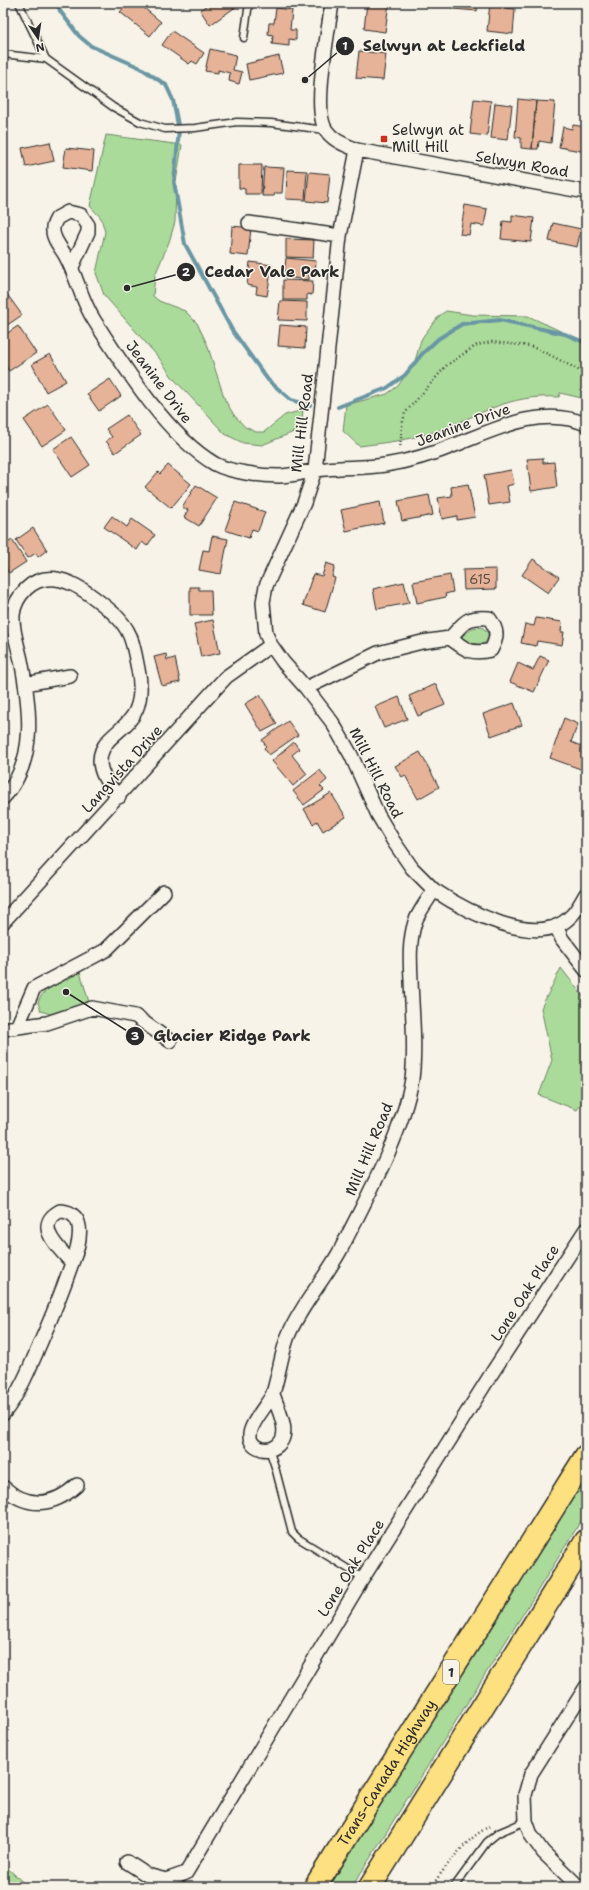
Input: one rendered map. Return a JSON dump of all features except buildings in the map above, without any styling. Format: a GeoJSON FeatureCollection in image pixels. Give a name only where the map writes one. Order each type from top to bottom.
{"type":"FeatureCollection","features":[{"type":"Feature","properties":{"kind":"highway","name":"Trans-Canada Highway"},"geometry":{"type":"LineString","coordinates":[[315,1887],[586,1456]]}},
{"type":"Feature","properties":{"kind":"highway"},"geometry":{"type":"LineString","coordinates":[[370,1887],[586,1541]]}},
{"type":"Feature","properties":{"kind":"street"},"geometry":{"type":"LineString","coordinates":[[325,130],[320,102],[332,3]]}},
{"type":"Feature","properties":{"kind":"street","name":"Selwyn Road"},"geometry":{"type":"LineString","coordinates":[[325,130],[336,140],[356,150],[586,192]]}},
{"type":"Feature","properties":{"kind":"street","name":"Mill Hill Road"},"geometry":{"type":"LineString","coordinates":[[273,1394],[284,1429],[284,1436],[281,1443],[269,1450],[256,1445],[250,1432],[252,1425],[273,1394],[280,1359],[288,1336],[307,1302],[335,1261],[394,1138],[405,1106],[412,1079],[414,1054],[411,941],[416,921],[434,890],[412,868],[394,842],[378,815],[351,755],[332,722],[306,688],[282,662],[270,645],[264,621],[263,602],[266,586],[304,503],[315,470],[340,236],[356,150]]}},
{"type":"Feature","properties":{"kind":"street"},"geometry":{"type":"LineString","coordinates":[[248,223],[340,236]]}},
{"type":"Feature","properties":{"kind":"street","name":"Jeanine Drive"},"geometry":{"type":"LineString","coordinates":[[72,267],[81,296],[99,328],[148,399],[192,448],[217,465],[247,473],[280,476],[315,470],[397,463],[419,458],[518,422],[540,417],[560,418],[586,424]]}},
{"type":"Feature","properties":{"kind":"street"},"geometry":{"type":"LineString","coordinates":[[3,798],[9,792],[23,765],[29,735],[25,684],[13,616],[16,604],[22,594],[30,586],[42,580],[55,578],[68,581],[109,610],[128,628],[132,639],[141,682],[140,699],[136,712],[127,724],[108,742],[101,753],[100,764],[106,784],[119,796]]}},
{"type":"Feature","properties":{"kind":"street"},"geometry":{"type":"LineString","coordinates":[[306,688],[378,653],[422,642],[450,638]]}},
{"type":"Feature","properties":{"kind":"street","name":"Langvista Drive"},"geometry":{"type":"LineString","coordinates":[[3,922],[226,677],[270,645]]}},
{"type":"Feature","properties":{"kind":"street"},"geometry":{"type":"LineString","coordinates":[[25,684],[70,676]]}},
{"type":"Feature","properties":{"kind":"street"},"geometry":{"type":"LineString","coordinates":[[434,890],[456,904],[520,929],[542,929],[556,926],[570,918],[586,894]]}},
{"type":"Feature","properties":{"kind":"street"},"geometry":{"type":"LineString","coordinates":[[17,1027],[34,988],[106,950],[164,892]]}},
{"type":"Feature","properties":{"kind":"street"},"geometry":{"type":"LineString","coordinates":[[556,926],[562,939],[586,970]]}},
{"type":"Feature","properties":{"kind":"street"},"geometry":{"type":"LineString","coordinates":[[3,1029],[47,1023],[92,1008],[135,1016],[170,1041]]}},
{"type":"Feature","properties":{"kind":"street","name":"Lone Oak Place"},"geometry":{"type":"LineString","coordinates":[[127,1862],[146,1875],[166,1880],[186,1874],[363,1578],[490,1376],[586,1229]]}},
{"type":"Feature","properties":{"kind":"street"},"geometry":{"type":"LineString","coordinates":[[3,1414],[18,1392],[31,1365],[53,1316],[72,1263]]}},
{"type":"Feature","properties":{"kind":"street"},"geometry":{"type":"LineString","coordinates":[[3,1487],[24,1500],[45,1503],[60,1498],[77,1486]]}},
{"type":"Feature","properties":{"kind":"street"},"geometry":{"type":"LineString","coordinates":[[579,1887],[543,1852],[531,1835],[526,1821],[525,1795],[531,1774],[586,1687]]}},
{"type":"Feature","properties":{"kind":"lane"},"geometry":{"type":"LineString","coordinates":[[19,3],[46,59],[113,107],[140,122],[165,129],[195,128],[236,122],[271,123],[325,130]]}},
{"type":"Feature","properties":{"kind":"lane"},"geometry":{"type":"LineString","coordinates":[[244,38],[249,3]]}},
{"type":"Feature","properties":{"kind":"lane"},"geometry":{"type":"LineString","coordinates":[[3,54],[46,59]]}},
{"type":"Feature","properties":{"kind":"lane"},"geometry":{"type":"LineString","coordinates":[[269,1450],[276,1467],[292,1532],[298,1538],[363,1578]]}},
{"type":"Feature","properties":{"kind":"lane"},"geometry":{"type":"LineString","coordinates":[[454,1887],[487,1842],[498,1833],[526,1821]]}},
{"type":"Feature","properties":{"kind":"path"},"geometry":{"type":"LineString","coordinates":[[397,463],[405,413],[447,365],[477,345],[492,342],[530,346],[586,374]]}},
{"type":"Feature","properties":{"kind":"path"},"geometry":{"type":"LineString","coordinates":[[431,1887],[466,1845],[482,1830],[493,1824]]}},
{"type":"Feature","properties":{"kind":"green space"},"geometry":{"type":"Polygon","coordinates":[[[106,135],[182,145],[176,182],[175,222],[169,242],[155,275],[153,296],[159,301],[185,311],[197,323],[207,344],[225,400],[234,415],[245,427],[256,432],[264,432],[285,415],[303,410],[301,429],[262,445],[243,443],[225,434],[173,378],[159,358],[104,295],[96,273],[105,232],[101,218],[90,206],[106,135]]]}},
{"type":"Feature","properties":{"kind":"green space"},"geometry":{"type":"Polygon","coordinates":[[[446,311],[473,315],[528,316],[586,343],[586,399],[560,393],[559,397],[523,399],[494,407],[451,426],[425,435],[359,446],[343,431],[346,405],[387,394],[398,386],[415,361],[424,335],[439,316],[446,311]]]}},
{"type":"Feature","properties":{"kind":"green space"},"geometry":{"type":"Polygon","coordinates":[[[482,627],[488,633],[486,642],[483,644],[475,644],[463,640],[462,636],[473,628],[482,627]]]}},
{"type":"Feature","properties":{"kind":"green space"},"geometry":{"type":"Polygon","coordinates":[[[561,968],[586,1000],[586,1096],[577,1110],[539,1095],[552,1060],[541,1008],[561,968]]]}},
{"type":"Feature","properties":{"kind":"green space"},"geometry":{"type":"Polygon","coordinates":[[[80,972],[89,1002],[50,1014],[41,1011],[38,1003],[40,997],[49,987],[80,972]]]}},
{"type":"Feature","properties":{"kind":"green space"},"geometry":{"type":"Polygon","coordinates":[[[586,1476],[586,1513],[563,1550],[352,1887],[329,1887],[586,1476]]]}},
{"type":"Feature","properties":{"kind":"green space"},"geometry":{"type":"Polygon","coordinates":[[[3,1864],[28,1887],[3,1887],[3,1864]]]}},
{"type":"Feature","properties":{"kind":"waterway"},"geometry":{"type":"LineString","coordinates":[[58,3],[60,11],[79,36],[91,46],[141,68],[166,85],[173,100],[179,130],[174,182],[185,244],[232,330],[268,380],[291,400],[310,405]]}},
{"type":"Feature","properties":{"kind":"waterway"},"geometry":{"type":"LineString","coordinates":[[338,407],[387,388],[405,375],[422,354],[438,339],[462,324],[500,320],[565,334],[586,343]]}},
{"type":"Feature","properties":{"kind":"place","name":"Selwyn at Leckfield"},"geometry":{"type":"Point","coordinates":[305,80]}},
{"type":"Feature","properties":{"kind":"place","name":"Selwyn at Mill Hill"},"geometry":{"type":"Point","coordinates":[384,139]}},
{"type":"Feature","properties":{"kind":"place","name":"Cedar Vale Park"},"geometry":{"type":"Point","coordinates":[127,288]}},
{"type":"Feature","properties":{"kind":"place","name":"Glacier Ridge Park"},"geometry":{"type":"Point","coordinates":[66,992]}}]}
